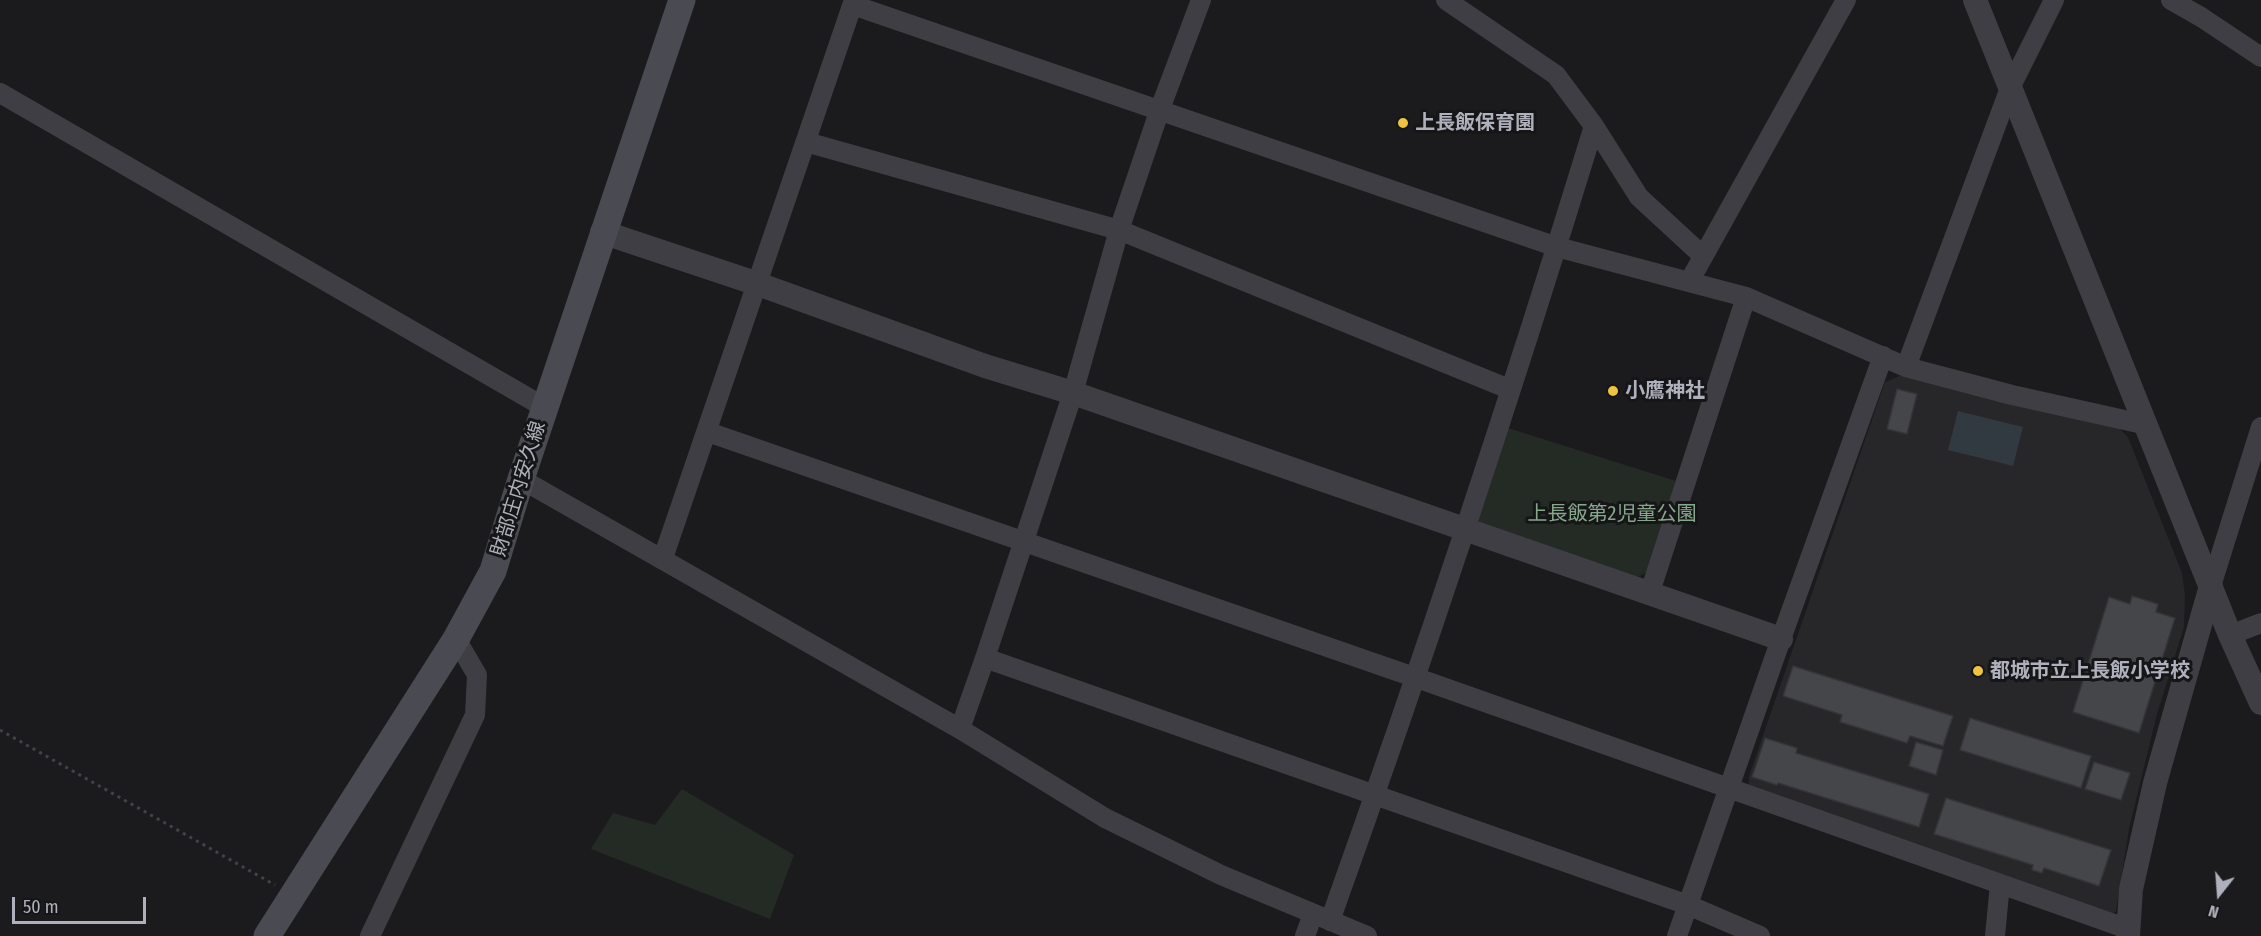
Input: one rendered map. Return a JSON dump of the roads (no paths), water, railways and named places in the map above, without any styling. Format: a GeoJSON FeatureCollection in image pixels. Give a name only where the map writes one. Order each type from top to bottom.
{"type":"FeatureCollection","features":[{"type":"Feature","properties":{"kind":"main road","name":"財部庄内安久線"},"geometry":{"type":"LineString","coordinates":[[267,936],[456,639],[493,571],[544,407],[682,0]]}},
{"type":"Feature","properties":{"kind":"street"},"geometry":{"type":"LineString","coordinates":[[960,729],[1073,393],[1119,230],[1160,109],[1201,0]]}},
{"type":"Feature","properties":{"kind":"street"},"geometry":{"type":"LineString","coordinates":[[1446,0],[1556,75],[1594,126],[1639,198],[1703,256]]}},
{"type":"Feature","properties":{"kind":"street"},"geometry":{"type":"LineString","coordinates":[[1689,282],[1846,0]]}},
{"type":"Feature","properties":{"kind":"street"},"geometry":{"type":"LineString","coordinates":[[1975,0],[2230,635],[2261,704]]}},
{"type":"Feature","properties":{"kind":"street"},"geometry":{"type":"LineString","coordinates":[[1906,367],[2010,87],[2054,0]]}},
{"type":"Feature","properties":{"kind":"street"},"geometry":{"type":"LineString","coordinates":[[2171,0],[2201,16],[2261,57]]}},
{"type":"Feature","properties":{"kind":"street"},"geometry":{"type":"LineString","coordinates":[[663,558],[854,2],[1557,247],[1746,297],[1906,367],[2012,395],[2147,425]]}},
{"type":"Feature","properties":{"kind":"street"},"geometry":{"type":"LineString","coordinates":[[0,93],[544,407]]}},
{"type":"Feature","properties":{"kind":"street"},"geometry":{"type":"LineString","coordinates":[[1305,936],[1322,917],[1375,794],[1465,530],[1594,126]]}},
{"type":"Feature","properties":{"kind":"street"},"geometry":{"type":"LineString","coordinates":[[806,142],[1119,230],[1509,389]]}},
{"type":"Feature","properties":{"kind":"street"},"geometry":{"type":"LineString","coordinates":[[602,232],[1781,639]]}},
{"type":"Feature","properties":{"kind":"street"},"geometry":{"type":"LineString","coordinates":[[1649,595],[1746,297]]}},
{"type":"Feature","properties":{"kind":"street"},"geometry":{"type":"LineString","coordinates":[[1677,936],[1883,357]]}},
{"type":"Feature","properties":{"kind":"street"},"geometry":{"type":"LineString","coordinates":[[708,432],[1414,676],[2000,884],[2128,933],[2131,889],[2155,783],[2211,586],[2261,428]]}},
{"type":"Feature","properties":{"kind":"street"},"geometry":{"type":"LineString","coordinates":[[521,479],[960,729],[1105,818],[1221,875],[1367,936]]}},
{"type":"Feature","properties":{"kind":"street"},"geometry":{"type":"LineString","coordinates":[[2230,635],[2261,623]]}},
{"type":"Feature","properties":{"kind":"street"},"geometry":{"type":"LineString","coordinates":[[370,936],[474,715],[477,675],[456,639]]}},
{"type":"Feature","properties":{"kind":"street"},"geometry":{"type":"LineString","coordinates":[[985,658],[1688,905],[1760,936]]}},
{"type":"Feature","properties":{"kind":"street"},"geometry":{"type":"LineString","coordinates":[[1995,936],[2000,884]]}},
{"type":"Feature","properties":{"kind":"place","name":"上長飯保育園"},"geometry":{"type":"Point","coordinates":[1403,123]}},
{"type":"Feature","properties":{"kind":"place","name":"小鷹神社"},"geometry":{"type":"Point","coordinates":[1613,391]}},
{"type":"Feature","properties":{"kind":"place","name":"都城市立上長飯小学校"},"geometry":{"type":"Point","coordinates":[1978,671]}},
{"type":"Feature","properties":{"kind":"park label","name":"上長飯第2児童公園"},"geometry":{"type":"Point","coordinates":[1612,514]}}]}
